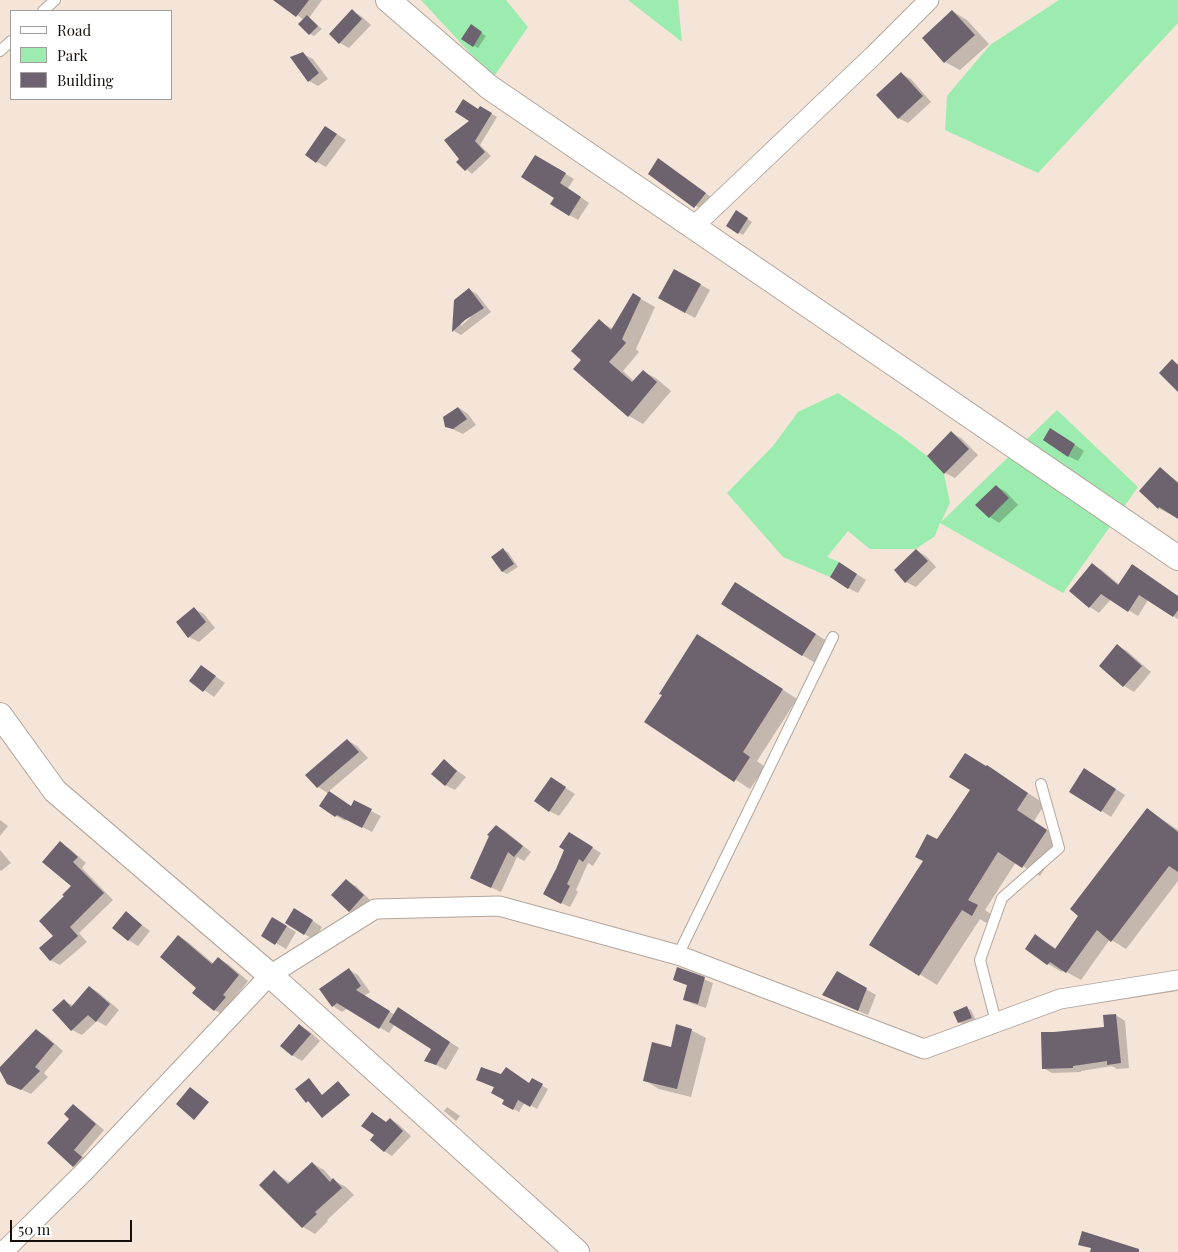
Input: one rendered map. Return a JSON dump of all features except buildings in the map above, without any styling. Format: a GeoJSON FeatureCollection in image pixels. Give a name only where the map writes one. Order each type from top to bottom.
{"type":"FeatureCollection","features":[{"type":"Feature","properties":{"kind":"street"},"geometry":{"type":"LineString","coordinates":[[388,0],[488,86],[1178,558]]}},
{"type":"Feature","properties":{"kind":"street"},"geometry":{"type":"LineString","coordinates":[[693,226],[874,55],[929,0]]}},
{"type":"Feature","properties":{"kind":"street"},"geometry":{"type":"LineString","coordinates":[[0,715],[55,791],[270,975],[577,1252]]}},
{"type":"Feature","properties":{"kind":"street"},"geometry":{"type":"LineString","coordinates":[[4,1252],[86,1170],[270,975],[375,909],[499,906],[678,954],[924,1049],[1060,999],[1178,980]]}},
{"type":"Feature","properties":{"kind":"lane"},"geometry":{"type":"LineString","coordinates":[[43,10],[54,0]]}},
{"type":"Feature","properties":{"kind":"lane"},"geometry":{"type":"LineString","coordinates":[[0,51],[10,42]]}},
{"type":"Feature","properties":{"kind":"lane"},"geometry":{"type":"LineString","coordinates":[[678,954],[833,637]]}},
{"type":"Feature","properties":{"kind":"lane"},"geometry":{"type":"LineString","coordinates":[[996,1022],[980,960],[1002,898],[1059,848],[1041,784]]}},
{"type":"Feature","properties":{"kind":"green space"},"geometry":{"type":"Polygon","coordinates":[[[421,0],[506,0],[528,27],[493,78],[421,0]]]}},
{"type":"Feature","properties":{"kind":"green space"},"geometry":{"type":"Polygon","coordinates":[[[628,0],[678,0],[682,42],[628,0]]]}},
{"type":"Feature","properties":{"kind":"green space"},"geometry":{"type":"Polygon","coordinates":[[[1059,0],[1178,0],[1178,23],[1038,173],[945,130],[947,96],[990,45],[1059,0]]]}},
{"type":"Feature","properties":{"kind":"green space"},"geometry":{"type":"Polygon","coordinates":[[[838,393],[901,436],[927,456],[944,474],[950,503],[941,522],[1057,410],[1138,487],[1063,593],[940,523],[935,536],[916,549],[870,549],[848,531],[827,557],[839,562],[830,577],[783,557],[727,493],[773,446],[798,412],[838,393]]]}}]}
